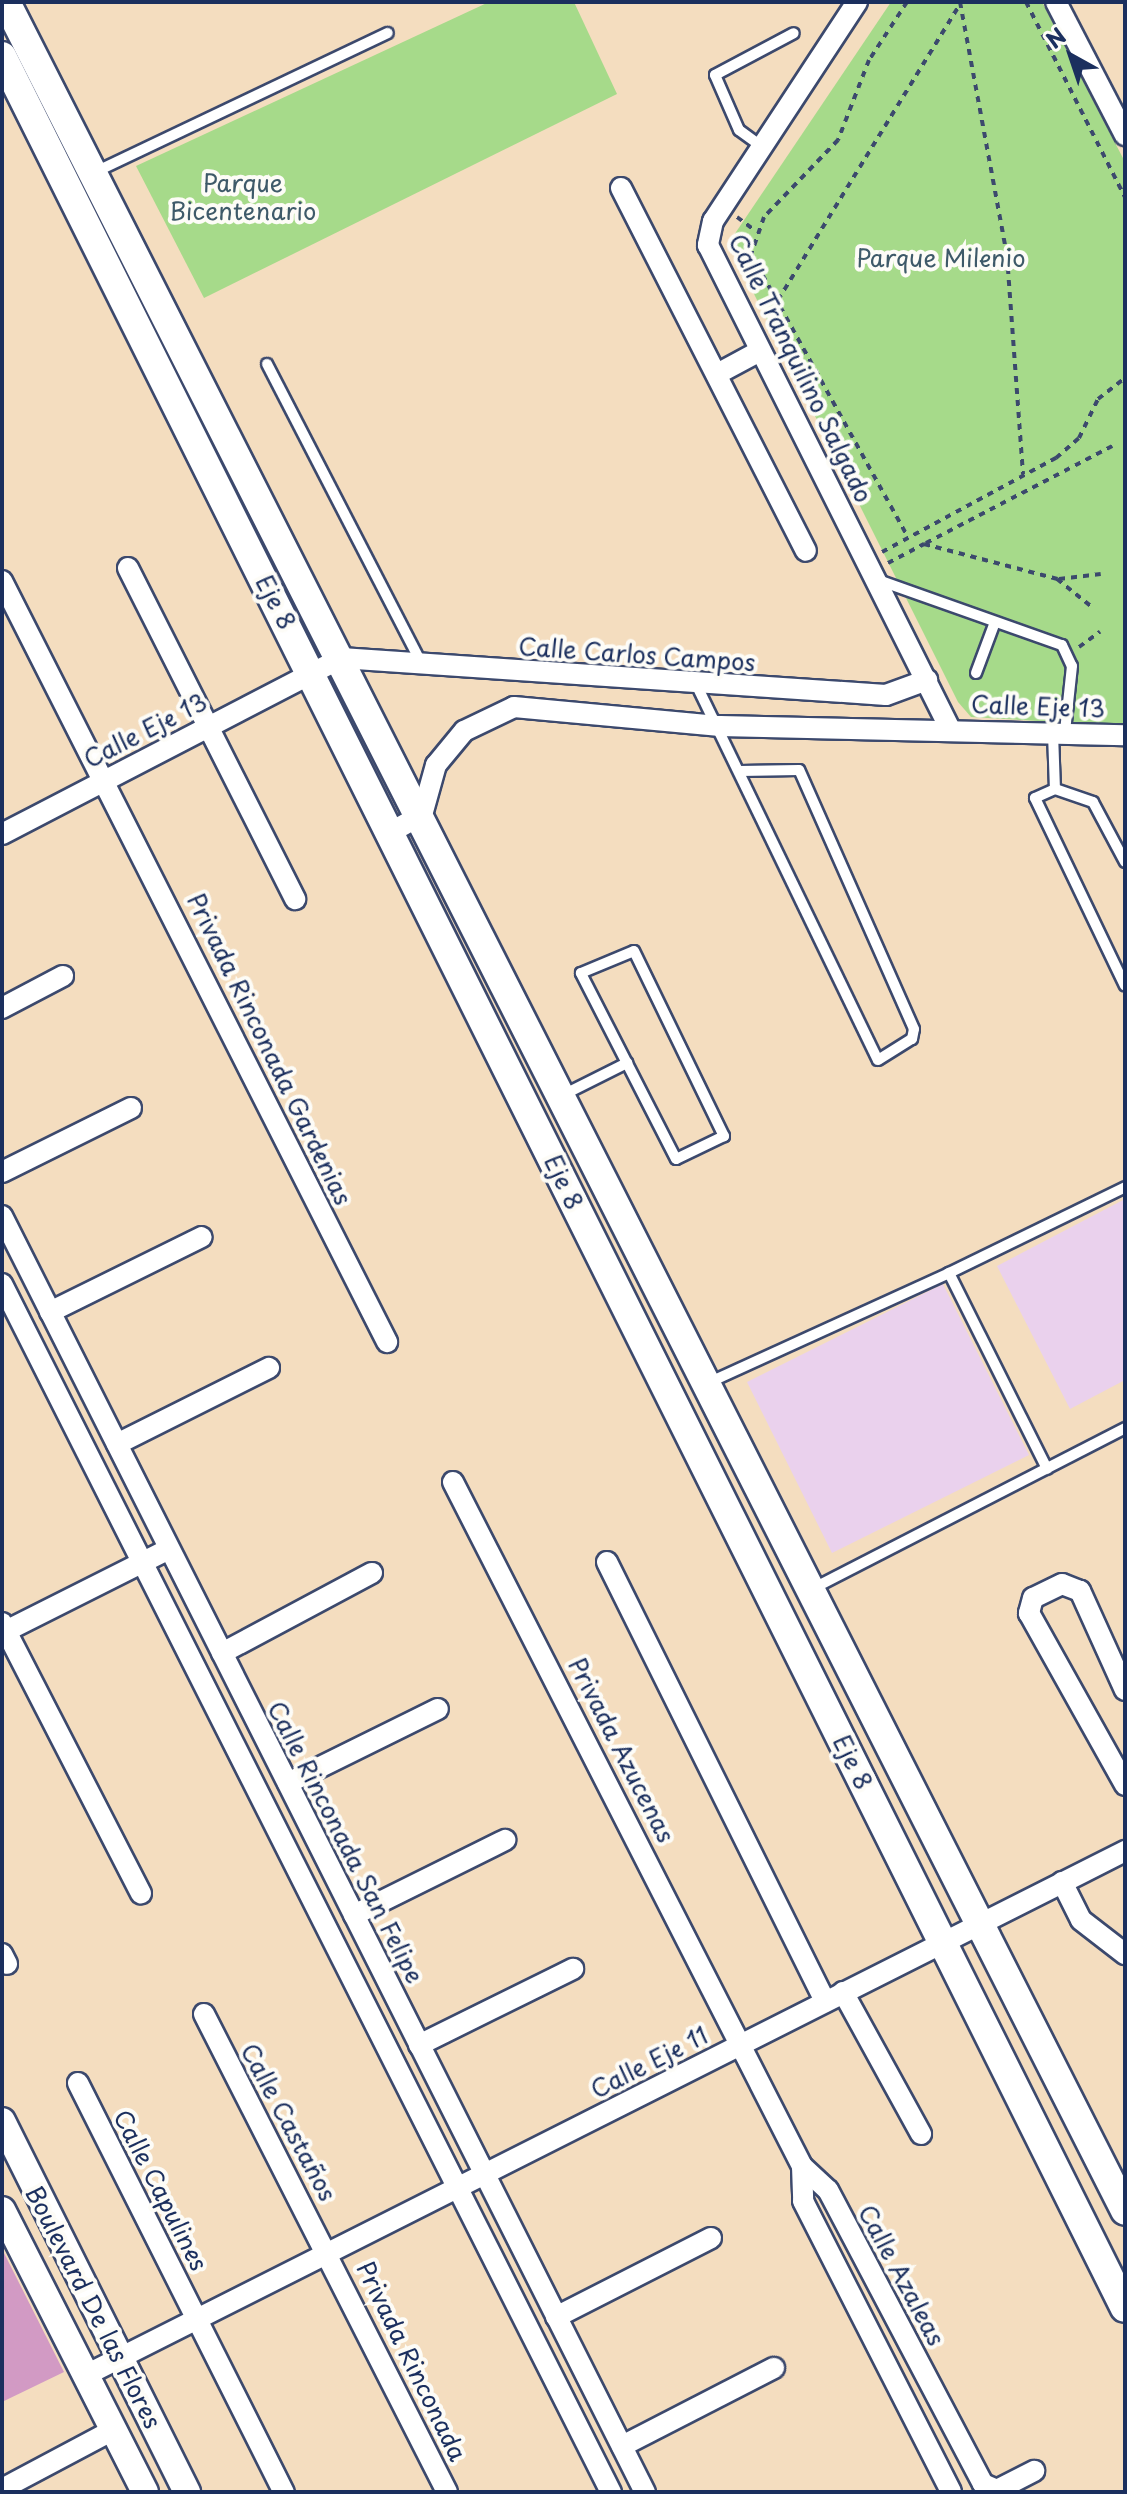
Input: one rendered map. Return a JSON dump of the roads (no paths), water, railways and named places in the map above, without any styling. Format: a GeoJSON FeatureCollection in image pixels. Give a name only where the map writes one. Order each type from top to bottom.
{"type":"FeatureCollection","features":[{"type":"Feature","properties":{"kind":"main road","name":"Eje 8"},"geometry":{"type":"LineString","coordinates":[[6,2],[422,815],[1125,2211]]}},
{"type":"Feature","properties":{"kind":"main road","name":"Eje 8"},"geometry":{"type":"LineString","coordinates":[[2,56],[1125,2308]]}},
{"type":"Feature","properties":{"kind":"street","name":"Calle Tranquilino Salgado"},"geometry":{"type":"LineString","coordinates":[[857,2],[761,146],[708,237],[758,352],[950,729]]}},
{"type":"Feature","properties":{"kind":"street"},"geometry":{"type":"LineString","coordinates":[[1056,2],[1125,135]]}},
{"type":"Feature","properties":{"kind":"street"},"geometry":{"type":"LineString","coordinates":[[621,188],[719,373],[806,551]]}},
{"type":"Feature","properties":{"kind":"street"},"geometry":{"type":"LineString","coordinates":[[719,373],[758,352]]}},
{"type":"Feature","properties":{"kind":"street"},"geometry":{"type":"LineString","coordinates":[[128,568],[210,725],[295,899]]}},
{"type":"Feature","properties":{"kind":"street","name":"Privada Rinconada Gardenias"},"geometry":{"type":"LineString","coordinates":[[2,581],[106,779],[387,1342]]}},
{"type":"Feature","properties":{"kind":"street","name":"Calle Eje 13"},"geometry":{"type":"LineString","coordinates":[[2,834],[341,658]]}},
{"type":"Feature","properties":{"kind":"street","name":"Calle Carlos Campos"},"geometry":{"type":"LineString","coordinates":[[341,658],[697,686],[886,695],[927,680]]}},
{"type":"Feature","properties":{"kind":"street"},"geometry":{"type":"LineString","coordinates":[[391,832],[422,815],[436,765],[464,731],[514,707],[720,726],[950,729]]}},
{"type":"Feature","properties":{"kind":"street","name":"Calle Eje 13"},"geometry":{"type":"LineString","coordinates":[[950,729],[1125,735]]}},
{"type":"Feature","properties":{"kind":"street"},"geometry":{"type":"LineString","coordinates":[[2,1008],[63,976]]}},
{"type":"Feature","properties":{"kind":"street"},"geometry":{"type":"LineString","coordinates":[[2,1172],[131,1108]]}},
{"type":"Feature","properties":{"kind":"street","name":"Calle Rinconada San Felipe"},"geometry":{"type":"LineString","coordinates":[[2,1216],[645,2492]]}},
{"type":"Feature","properties":{"kind":"street"},"geometry":{"type":"LineString","coordinates":[[50,1312],[202,1237]]}},
{"type":"Feature","properties":{"kind":"street"},"geometry":{"type":"LineString","coordinates":[[2,1284],[611,2492]]}},
{"type":"Feature","properties":{"kind":"street"},"geometry":{"type":"LineString","coordinates":[[117,1444],[269,1368]]}},
{"type":"Feature","properties":{"kind":"street","name":"Privada Azucenas"},"geometry":{"type":"LineString","coordinates":[[453,1482],[744,2043]]}},
{"type":"Feature","properties":{"kind":"street"},"geometry":{"type":"LineString","coordinates":[[141,1893],[3,1629],[169,1549]]}},
{"type":"Feature","properties":{"kind":"street"},"geometry":{"type":"LineString","coordinates":[[607,1562],[834,1997],[921,2134]]}},
{"type":"Feature","properties":{"kind":"street"},"geometry":{"type":"LineString","coordinates":[[222,1653],[372,1573]]}},
{"type":"Feature","properties":{"kind":"street"},"geometry":{"type":"LineString","coordinates":[[1125,1690],[1080,1591],[1062,1584],[1033,1598],[1029,1613],[1125,1785]]}},
{"type":"Feature","properties":{"kind":"street"},"geometry":{"type":"LineString","coordinates":[[288,1783],[438,1709]]}},
{"type":"Feature","properties":{"kind":"street"},"geometry":{"type":"LineString","coordinates":[[354,1915],[505,1840]]}},
{"type":"Feature","properties":{"kind":"street","name":"Calle Eje 11"},"geometry":{"type":"LineString","coordinates":[[86,2375],[1125,1851]]}},
{"type":"Feature","properties":{"kind":"street"},"geometry":{"type":"LineString","coordinates":[[1062,1882],[1081,1920],[1125,1954]]}},
{"type":"Feature","properties":{"kind":"street"},"geometry":{"type":"LineString","coordinates":[[419,2045],[573,1969]]}},
{"type":"Feature","properties":{"kind":"street","name":"Calle Castaños"},"geometry":{"type":"LineString","coordinates":[[204,2014],[329,2253]]}},
{"type":"Feature","properties":{"kind":"street","name":"Calle Azaleas"},"geometry":{"type":"LineString","coordinates":[[744,2043],[802,2166],[828,2190],[983,2484],[997,2490],[1034,2471]]}},
{"type":"Feature","properties":{"kind":"street","name":"Calle Capulines"},"geometry":{"type":"LineString","coordinates":[[78,2083],[198,2320]]}},
{"type":"Feature","properties":{"kind":"street","name":"Boulevard De las Flores"},"geometry":{"type":"LineString","coordinates":[[2,2121],[187,2492]]}},
{"type":"Feature","properties":{"kind":"street"},"geometry":{"type":"LineString","coordinates":[[802,2166],[803,2201],[951,2492]]}},
{"type":"Feature","properties":{"kind":"street","name":"Boulevard De las Flores"},"geometry":{"type":"LineString","coordinates":[[2,2210],[145,2492]]}},
{"type":"Feature","properties":{"kind":"street"},"geometry":{"type":"LineString","coordinates":[[556,2317],[711,2238]]}},
{"type":"Feature","properties":{"kind":"street","name":"Privada Rinconada"},"geometry":{"type":"LineString","coordinates":[[329,2253],[447,2492]]}},
{"type":"Feature","properties":{"kind":"street"},"geometry":{"type":"LineString","coordinates":[[198,2320],[284,2492]]}},
{"type":"Feature","properties":{"kind":"street"},"geometry":{"type":"LineString","coordinates":[[622,2446],[774,2368]]}},
{"type":"Feature","properties":{"kind":"street"},"geometry":{"type":"LineString","coordinates":[[2,2489],[113,2430]]}},
{"type":"Feature","properties":{"kind":"lane"},"geometry":{"type":"LineString","coordinates":[[93,173],[388,33]]}},
{"type":"Feature","properties":{"kind":"lane"},"geometry":{"type":"LineString","coordinates":[[761,146],[739,130],[715,75],[794,33]]}},
{"type":"Feature","properties":{"kind":"lane"},"geometry":{"type":"LineString","coordinates":[[267,364],[422,664]]}},
{"type":"Feature","properties":{"kind":"lane"},"geometry":{"type":"LineString","coordinates":[[871,571],[1070,654],[1055,789]]}},
{"type":"Feature","properties":{"kind":"lane"},"geometry":{"type":"LineString","coordinates":[[976,673],[995,622]]}},
{"type":"Feature","properties":{"kind":"lane"},"geometry":{"type":"LineString","coordinates":[[697,686],[720,726],[740,771],[869,1054],[878,1060],[912,1039],[914,1029],[799,770],[740,771]]}},
{"type":"Feature","properties":{"kind":"lane"},"geometry":{"type":"LineString","coordinates":[[1125,862],[1095,804],[1055,789],[1037,795],[1034,808],[1125,986]]}},
{"type":"Feature","properties":{"kind":"lane"},"geometry":{"type":"LineString","coordinates":[[634,951],[724,1136],[676,1159],[627,1063],[581,973],[634,951]]}},
{"type":"Feature","properties":{"kind":"lane"},"geometry":{"type":"LineString","coordinates":[[563,1095],[627,1063]]}},
{"type":"Feature","properties":{"kind":"lane"},"geometry":{"type":"LineString","coordinates":[[708,1383],[949,1273],[1125,1187]]}},
{"type":"Feature","properties":{"kind":"lane"},"geometry":{"type":"LineString","coordinates":[[949,1273],[1047,1469]]}},
{"type":"Feature","properties":{"kind":"lane"},"geometry":{"type":"LineString","coordinates":[[812,1589],[1125,1428]]}},
{"type":"Feature","properties":{"kind":"park label","name":"Parque Bicentenario"},"geometry":{"type":"Point","coordinates":[243,197]}},
{"type":"Feature","properties":{"kind":"park label","name":"Parque Milenio"},"geometry":{"type":"Point","coordinates":[941,258]}}]}
